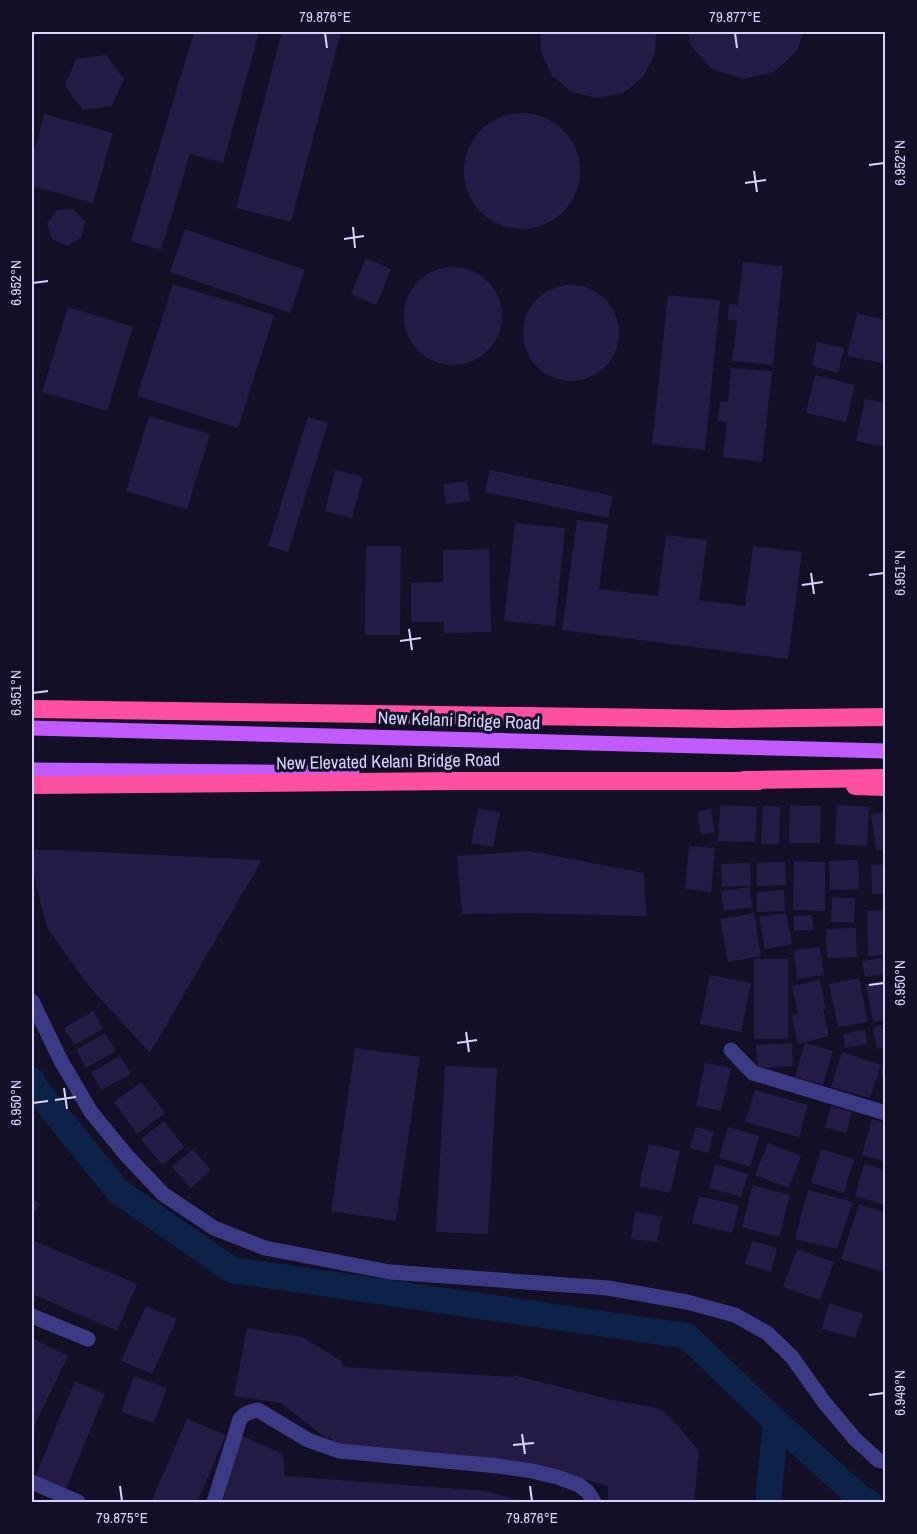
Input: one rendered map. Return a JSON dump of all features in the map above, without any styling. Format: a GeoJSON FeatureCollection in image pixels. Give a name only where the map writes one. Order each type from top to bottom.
{"type":"FeatureCollection","features":[{"type":"Feature","properties":{"kind":"highway"},"geometry":{"type":"LineString","coordinates":[[32,709],[727,719],[885,717]]}},
{"type":"Feature","properties":{"kind":"highway"},"geometry":{"type":"LineString","coordinates":[[727,719],[885,728]]}},
{"type":"Feature","properties":{"kind":"highway"},"geometry":{"type":"LineString","coordinates":[[744,780],[885,778]]}},
{"type":"Feature","properties":{"kind":"highway"},"geometry":{"type":"LineString","coordinates":[[744,780],[885,787]]}},
{"type":"Feature","properties":{"kind":"highway","name":"New Elevated Kelani Bridge Road"},"geometry":{"type":"LineString","coordinates":[[32,785],[744,780]]}},
{"type":"Feature","properties":{"kind":"main road","name":"New Kelani Bridge Road"},"geometry":{"type":"LineString","coordinates":[[32,728],[885,751]]}},
{"type":"Feature","properties":{"kind":"main road"},"geometry":{"type":"LineString","coordinates":[[32,770],[885,778]]}},
{"type":"Feature","properties":{"kind":"street"},"geometry":{"type":"LineString","coordinates":[[32,1001],[61,1061],[91,1112],[127,1156],[163,1194],[214,1228],[265,1248],[390,1272],[608,1288],[687,1302],[735,1316],[767,1333],[792,1358],[855,1439],[878,1460],[885,1462]]}},
{"type":"Feature","properties":{"kind":"street"},"geometry":{"type":"LineString","coordinates":[[731,1050],[753,1073],[885,1113]]}},
{"type":"Feature","properties":{"kind":"street"},"geometry":{"type":"LineString","coordinates":[[32,1316],[88,1339]]}},
{"type":"Feature","properties":{"kind":"street"},"geometry":{"type":"LineString","coordinates":[[214,1503],[240,1419],[244,1414],[258,1410],[308,1440],[339,1451],[532,1471],[579,1485],[588,1492],[594,1503]]}},
{"type":"Feature","properties":{"kind":"street"},"geometry":{"type":"LineString","coordinates":[[32,1482],[78,1503]]}},
{"type":"Feature","properties":{"kind":"building"},"geometry":{"type":"Polygon","coordinates":[[[194,32],[259,32],[223,163],[190,154],[161,250],[131,241],[194,32]]]}},
{"type":"Feature","properties":{"kind":"building"},"geometry":{"type":"Polygon","coordinates":[[[282,32],[341,32],[291,222],[236,208],[282,32]]]}},
{"type":"Feature","properties":{"kind":"building"},"geometry":{"type":"Polygon","coordinates":[[[541,32],[656,32],[655,54],[643,77],[623,93],[597,98],[572,92],[552,76],[541,52],[541,32]]]}},
{"type":"Feature","properties":{"kind":"building"},"geometry":{"type":"Polygon","coordinates":[[[688,32],[804,32],[797,51],[774,72],[743,79],[712,69],[691,46],[688,32]]]}},
{"type":"Feature","properties":{"kind":"building"},"geometry":{"type":"Polygon","coordinates":[[[106,55],[124,79],[112,106],[83,110],[65,86],[76,59],[106,55]]]}},
{"type":"Feature","properties":{"kind":"building"},"geometry":{"type":"Polygon","coordinates":[[[522,113],[544,117],[563,130],[576,149],[580,171],[576,193],[563,212],[544,225],[522,229],[500,225],[481,212],[468,193],[464,171],[468,149],[481,130],[500,117],[522,113]]]}},
{"type":"Feature","properties":{"kind":"building"},"geometry":{"type":"Polygon","coordinates":[[[44,114],[113,133],[93,203],[32,186],[32,160],[44,114]]]}},
{"type":"Feature","properties":{"kind":"building"},"geometry":{"type":"Polygon","coordinates":[[[73,209],[85,221],[82,237],[68,246],[52,239],[47,223],[57,210],[73,209]]]}},
{"type":"Feature","properties":{"kind":"building"},"geometry":{"type":"Polygon","coordinates":[[[185,229],[305,270],[290,313],[170,272],[185,229]]]}},
{"type":"Feature","properties":{"kind":"building"},"geometry":{"type":"Polygon","coordinates":[[[366,258],[391,269],[376,305],[351,294],[366,258]]]}},
{"type":"Feature","properties":{"kind":"building"},"geometry":{"type":"Polygon","coordinates":[[[743,262],[783,266],[773,365],[732,361],[737,321],[728,320],[729,304],[738,305],[743,262]]]}},
{"type":"Feature","properties":{"kind":"building"},"geometry":{"type":"Polygon","coordinates":[[[453,267],[472,270],[488,281],[499,297],[502,316],[499,335],[488,351],[472,362],[453,365],[434,362],[418,351],[407,335],[404,316],[407,297],[418,281],[434,270],[453,267]]]}},
{"type":"Feature","properties":{"kind":"building"},"geometry":{"type":"Polygon","coordinates":[[[173,284],[274,315],[238,428],[137,396],[173,284]]]}},
{"type":"Feature","properties":{"kind":"building"},"geometry":{"type":"Polygon","coordinates":[[[571,285],[589,289],[605,299],[615,315],[619,333],[615,351],[605,367],[589,377],[571,381],[553,377],[537,367],[527,351],[523,333],[527,315],[537,299],[553,289],[571,285]]]}},
{"type":"Feature","properties":{"kind":"building"},"geometry":{"type":"Polygon","coordinates":[[[668,295],[720,300],[705,450],[652,444],[668,295]]]}},
{"type":"Feature","properties":{"kind":"building"},"geometry":{"type":"Polygon","coordinates":[[[68,307],[133,327],[107,411],[42,392],[68,307]]]}},
{"type":"Feature","properties":{"kind":"building"},"geometry":{"type":"Polygon","coordinates":[[[857,313],[886,320],[886,364],[847,356],[857,313]]]}},
{"type":"Feature","properties":{"kind":"building"},"geometry":{"type":"Polygon","coordinates":[[[817,342],[844,348],[838,373],[812,366],[817,342]]]}},
{"type":"Feature","properties":{"kind":"building"},"geometry":{"type":"Polygon","coordinates":[[[731,368],[772,371],[762,462],[723,457],[727,422],[718,421],[720,401],[728,402],[731,368]]]}},
{"type":"Feature","properties":{"kind":"building"},"geometry":{"type":"Polygon","coordinates":[[[815,375],[855,385],[846,422],[806,413],[815,375]]]}},
{"type":"Feature","properties":{"kind":"building"},"geometry":{"type":"Polygon","coordinates":[[[865,399],[886,403],[886,447],[856,441],[865,399]]]}},
{"type":"Feature","properties":{"kind":"building"},"geometry":{"type":"Polygon","coordinates":[[[149,416],[210,434],[187,509],[126,491],[149,416]]]}},
{"type":"Feature","properties":{"kind":"building"},"geometry":{"type":"Polygon","coordinates":[[[308,417],[328,423],[288,552],[268,546],[308,417]]]}},
{"type":"Feature","properties":{"kind":"building"},"geometry":{"type":"Polygon","coordinates":[[[335,470],[363,477],[352,518],[325,511],[335,470]]]}},
{"type":"Feature","properties":{"kind":"building"},"geometry":{"type":"Polygon","coordinates":[[[490,470],[613,496],[608,518],[485,492],[490,470]]]}},
{"type":"Feature","properties":{"kind":"building"},"geometry":{"type":"Polygon","coordinates":[[[467,481],[470,501],[446,504],[443,484],[467,481]]]}},
{"type":"Feature","properties":{"kind":"building"},"geometry":{"type":"Polygon","coordinates":[[[577,520],[608,524],[599,589],[658,596],[666,535],[707,540],[699,600],[745,606],[753,546],[802,552],[788,659],[562,630],[577,520]]]}},
{"type":"Feature","properties":{"kind":"building"},"geometry":{"type":"Polygon","coordinates":[[[515,523],[565,528],[555,626],[504,621],[515,523]]]}},
{"type":"Feature","properties":{"kind":"building"},"geometry":{"type":"Polygon","coordinates":[[[366,546],[401,546],[400,635],[365,635],[366,546]]]}},
{"type":"Feature","properties":{"kind":"building"},"geometry":{"type":"Polygon","coordinates":[[[489,549],[491,632],[444,633],[444,622],[411,622],[411,583],[443,582],[443,550],[489,549]]]}},
{"type":"Feature","properties":{"kind":"building"},"geometry":{"type":"Polygon","coordinates":[[[720,805],[757,807],[755,842],[718,841],[720,805]]]}},
{"type":"Feature","properties":{"kind":"building"},"geometry":{"type":"Polygon","coordinates":[[[790,805],[821,806],[820,843],[789,843],[790,805]]]}},
{"type":"Feature","properties":{"kind":"building"},"geometry":{"type":"Polygon","coordinates":[[[837,805],[869,807],[867,846],[835,844],[837,805]]]}},
{"type":"Feature","properties":{"kind":"building"},"geometry":{"type":"Polygon","coordinates":[[[763,806],[780,807],[779,844],[761,844],[763,806]]]}},
{"type":"Feature","properties":{"kind":"building"},"geometry":{"type":"Polygon","coordinates":[[[478,808],[500,813],[493,847],[471,843],[478,808]]]}},
{"type":"Feature","properties":{"kind":"building"},"geometry":{"type":"Polygon","coordinates":[[[711,809],[715,832],[701,835],[697,812],[711,809]]]}},
{"type":"Feature","properties":{"kind":"building"},"geometry":{"type":"Polygon","coordinates":[[[886,812],[886,849],[876,850],[871,814],[886,812]]]}},
{"type":"Feature","properties":{"kind":"building"},"geometry":{"type":"Polygon","coordinates":[[[689,846],[715,848],[711,892],[685,889],[689,846]]]}},
{"type":"Feature","properties":{"kind":"building"},"geometry":{"type":"Polygon","coordinates":[[[32,849],[262,860],[150,1053],[87,984],[47,927],[38,893],[32,849]]]}},
{"type":"Feature","properties":{"kind":"building"},"geometry":{"type":"Polygon","coordinates":[[[530,851],[644,873],[646,916],[462,914],[457,856],[530,851]]]}},
{"type":"Feature","properties":{"kind":"building"},"geometry":{"type":"Polygon","coordinates":[[[858,860],[859,889],[830,890],[829,861],[858,860]]]}},
{"type":"Feature","properties":{"kind":"building"},"geometry":{"type":"Polygon","coordinates":[[[794,861],[825,862],[825,911],[793,910],[794,861]]]}},
{"type":"Feature","properties":{"kind":"building"},"geometry":{"type":"Polygon","coordinates":[[[785,862],[786,885],[757,886],[757,863],[785,862]]]}},
{"type":"Feature","properties":{"kind":"building"},"geometry":{"type":"Polygon","coordinates":[[[750,863],[751,886],[722,887],[721,864],[750,863]]]}},
{"type":"Feature","properties":{"kind":"building"},"geometry":{"type":"Polygon","coordinates":[[[886,864],[886,894],[872,894],[871,865],[886,864]]]}},
{"type":"Feature","properties":{"kind":"building"},"geometry":{"type":"Polygon","coordinates":[[[750,887],[752,907],[724,911],[721,891],[750,887]]]}},
{"type":"Feature","properties":{"kind":"building"},"geometry":{"type":"Polygon","coordinates":[[[784,890],[785,911],[757,912],[757,892],[784,890]]]}},
{"type":"Feature","properties":{"kind":"building"},"geometry":{"type":"Polygon","coordinates":[[[832,897],[855,898],[854,923],[831,922],[832,897]]]}},
{"type":"Feature","properties":{"kind":"building"},"geometry":{"type":"Polygon","coordinates":[[[886,910],[886,955],[868,956],[867,911],[886,910]]]}},
{"type":"Feature","properties":{"kind":"building"},"geometry":{"type":"Polygon","coordinates":[[[754,913],[761,956],[728,962],[720,919],[754,913]]]}},
{"type":"Feature","properties":{"kind":"building"},"geometry":{"type":"Polygon","coordinates":[[[786,913],[792,944],[765,949],[759,917],[786,913]]]}},
{"type":"Feature","properties":{"kind":"building"},"geometry":{"type":"Polygon","coordinates":[[[812,915],[814,930],[794,931],[794,916],[812,915]]]}},
{"type":"Feature","properties":{"kind":"building"},"geometry":{"type":"Polygon","coordinates":[[[856,928],[857,957],[827,958],[826,929],[856,928]]]}},
{"type":"Feature","properties":{"kind":"building"},"geometry":{"type":"Polygon","coordinates":[[[820,947],[824,975],[797,979],[794,950],[820,947]]]}},
{"type":"Feature","properties":{"kind":"building"},"geometry":{"type":"Polygon","coordinates":[[[886,957],[886,974],[865,977],[862,961],[886,957]]]}},
{"type":"Feature","properties":{"kind":"building"},"geometry":{"type":"Polygon","coordinates":[[[754,959],[788,959],[788,1039],[754,1039],[754,959]]]}},
{"type":"Feature","properties":{"kind":"building"},"geometry":{"type":"Polygon","coordinates":[[[710,975],[751,983],[741,1032],[700,1024],[710,975]]]}},
{"type":"Feature","properties":{"kind":"building"},"geometry":{"type":"Polygon","coordinates":[[[859,978],[868,1022],[838,1027],[829,984],[859,978]]]}},
{"type":"Feature","properties":{"kind":"building"},"geometry":{"type":"Polygon","coordinates":[[[820,980],[829,1036],[798,1044],[792,1016],[798,1014],[792,986],[820,980]]]}},
{"type":"Feature","properties":{"kind":"building"},"geometry":{"type":"Polygon","coordinates":[[[886,980],[886,1020],[873,1022],[866,984],[886,980]]]}},
{"type":"Feature","properties":{"kind":"building"},"geometry":{"type":"Polygon","coordinates":[[[93,1011],[103,1029],[74,1045],[64,1028],[93,1011]]]}},
{"type":"Feature","properties":{"kind":"building"},"geometry":{"type":"Polygon","coordinates":[[[886,1024],[886,1047],[877,1049],[873,1027],[886,1024]]]}},
{"type":"Feature","properties":{"kind":"building"},"geometry":{"type":"Polygon","coordinates":[[[865,1030],[867,1044],[845,1048],[843,1034],[865,1030]]]}},
{"type":"Feature","properties":{"kind":"building"},"geometry":{"type":"Polygon","coordinates":[[[105,1033],[116,1051],[86,1068],[76,1050],[105,1033]]]}},
{"type":"Feature","properties":{"kind":"building"},"geometry":{"type":"Polygon","coordinates":[[[792,1043],[793,1066],[758,1068],[756,1045],[792,1043]]]}},
{"type":"Feature","properties":{"kind":"building"},"geometry":{"type":"Polygon","coordinates":[[[805,1043],[833,1051],[823,1085],[795,1077],[805,1043]]]}},
{"type":"Feature","properties":{"kind":"building"},"geometry":{"type":"Polygon","coordinates":[[[355,1048],[420,1057],[396,1221],[331,1211],[355,1048]]]}},
{"type":"Feature","properties":{"kind":"building"},"geometry":{"type":"Polygon","coordinates":[[[842,1052],[881,1065],[870,1098],[831,1087],[842,1052]]]}},
{"type":"Feature","properties":{"kind":"building"},"geometry":{"type":"Polygon","coordinates":[[[120,1056],[131,1074],[101,1090],[91,1072],[120,1056]]]}},
{"type":"Feature","properties":{"kind":"building"},"geometry":{"type":"Polygon","coordinates":[[[705,1063],[731,1068],[721,1111],[696,1106],[705,1063]]]}},
{"type":"Feature","properties":{"kind":"building"},"geometry":{"type":"Polygon","coordinates":[[[886,1065],[886,1091],[884,1091],[881,1066],[886,1065]]]}},
{"type":"Feature","properties":{"kind":"building"},"geometry":{"type":"Polygon","coordinates":[[[445,1066],[497,1068],[488,1234],[436,1232],[445,1066]]]}},
{"type":"Feature","properties":{"kind":"building"},"geometry":{"type":"Polygon","coordinates":[[[141,1082],[165,1113],[137,1134],[114,1102],[141,1082]]]}},
{"type":"Feature","properties":{"kind":"building"},"geometry":{"type":"Polygon","coordinates":[[[755,1090],[808,1105],[799,1137],[745,1122],[755,1090]]]}},
{"type":"Feature","properties":{"kind":"building"},"geometry":{"type":"Polygon","coordinates":[[[831,1106],[852,1112],[846,1133],[825,1127],[831,1106]]]}},
{"type":"Feature","properties":{"kind":"building"},"geometry":{"type":"Polygon","coordinates":[[[872,1119],[886,1123],[886,1162],[862,1155],[872,1119]]]}},
{"type":"Feature","properties":{"kind":"building"},"geometry":{"type":"Polygon","coordinates":[[[164,1121],[184,1147],[162,1165],[141,1139],[164,1121]]]}},
{"type":"Feature","properties":{"kind":"building"},"geometry":{"type":"Polygon","coordinates":[[[696,1127],[714,1132],[708,1153],[690,1148],[696,1127]]]}},
{"type":"Feature","properties":{"kind":"building"},"geometry":{"type":"Polygon","coordinates":[[[728,1127],[759,1136],[750,1167],[719,1158],[728,1127]]]}},
{"type":"Feature","properties":{"kind":"building"},"geometry":{"type":"Polygon","coordinates":[[[768,1143],[801,1156],[789,1188],[755,1175],[768,1143]]]}},
{"type":"Feature","properties":{"kind":"building"},"geometry":{"type":"Polygon","coordinates":[[[649,1144],[680,1151],[670,1193],[639,1186],[649,1144]]]}},
{"type":"Feature","properties":{"kind":"building"},"geometry":{"type":"Polygon","coordinates":[[[193,1149],[211,1170],[191,1188],[172,1167],[193,1149]]]}},
{"type":"Feature","properties":{"kind":"building"},"geometry":{"type":"Polygon","coordinates":[[[821,1149],[854,1159],[844,1193],[811,1183],[821,1149]]]}},
{"type":"Feature","properties":{"kind":"building"},"geometry":{"type":"Polygon","coordinates":[[[715,1164],[748,1174],[741,1197],[709,1188],[715,1164]]]}},
{"type":"Feature","properties":{"kind":"building"},"geometry":{"type":"Polygon","coordinates":[[[864,1164],[886,1170],[886,1205],[855,1196],[864,1164]]]}},
{"type":"Feature","properties":{"kind":"building"},"geometry":{"type":"Polygon","coordinates":[[[753,1185],[790,1195],[779,1237],[742,1227],[753,1185]]]}},
{"type":"Feature","properties":{"kind":"building"},"geometry":{"type":"Polygon","coordinates":[[[808,1190],[853,1202],[837,1249],[795,1239],[808,1190]]]}},
{"type":"Feature","properties":{"kind":"building"},"geometry":{"type":"Polygon","coordinates":[[[699,1196],[739,1205],[732,1233],[692,1223],[699,1196]]]}},
{"type":"Feature","properties":{"kind":"building"},"geometry":{"type":"Polygon","coordinates":[[[32,1198],[40,1204],[32,1215],[32,1198]]]}},
{"type":"Feature","properties":{"kind":"building"},"geometry":{"type":"Polygon","coordinates":[[[859,1204],[886,1213],[886,1273],[841,1259],[859,1204]]]}},
{"type":"Feature","properties":{"kind":"building"},"geometry":{"type":"Polygon","coordinates":[[[635,1212],[662,1216],[657,1242],[631,1239],[635,1212]]]}},
{"type":"Feature","properties":{"kind":"building"},"geometry":{"type":"Polygon","coordinates":[[[32,1240],[137,1284],[117,1331],[32,1294],[32,1240]]]}},
{"type":"Feature","properties":{"kind":"building"},"geometry":{"type":"Polygon","coordinates":[[[752,1241],[777,1248],[771,1272],[745,1264],[752,1241]]]}},
{"type":"Feature","properties":{"kind":"building"},"geometry":{"type":"Polygon","coordinates":[[[797,1249],[834,1262],[820,1300],[783,1287],[797,1249]]]}},
{"type":"Feature","properties":{"kind":"building"},"geometry":{"type":"Polygon","coordinates":[[[829,1303],[863,1314],[855,1338],[822,1329],[829,1303]]]}},
{"type":"Feature","properties":{"kind":"building"},"geometry":{"type":"Polygon","coordinates":[[[146,1306],[177,1319],[152,1374],[121,1361],[146,1306]]]}},
{"type":"Feature","properties":{"kind":"building"},"geometry":{"type":"Polygon","coordinates":[[[247,1328],[302,1337],[343,1362],[342,1367],[513,1377],[513,1375],[613,1400],[661,1409],[699,1451],[694,1502],[608,1502],[608,1486],[521,1462],[338,1449],[329,1436],[328,1440],[281,1403],[234,1396],[247,1328]]]}},
{"type":"Feature","properties":{"kind":"building"},"geometry":{"type":"Polygon","coordinates":[[[32,1338],[68,1356],[32,1430],[32,1338]]]}},
{"type":"Feature","properties":{"kind":"building"},"geometry":{"type":"Polygon","coordinates":[[[134,1376],[167,1388],[154,1423],[121,1412],[134,1376]]]}},
{"type":"Feature","properties":{"kind":"building"},"geometry":{"type":"Polygon","coordinates":[[[75,1381],[105,1394],[66,1489],[35,1477],[75,1381]]]}},
{"type":"Feature","properties":{"kind":"building"},"geometry":{"type":"Polygon","coordinates":[[[187,1419],[226,1435],[197,1502],[151,1502],[187,1419]]]}},
{"type":"Feature","properties":{"kind":"building"},"geometry":{"type":"Polygon","coordinates":[[[240,1435],[283,1454],[285,1476],[486,1491],[525,1502],[223,1502],[240,1435]]]}},
{"type":"Feature","properties":{"kind":"waterway"},"geometry":{"type":"LineString","coordinates":[[32,1080],[36,1089],[118,1191],[232,1270],[687,1336],[776,1422],[768,1502]]}},
{"type":"Feature","properties":{"kind":"waterway"},"geometry":{"type":"LineString","coordinates":[[776,1422],[860,1498],[869,1502]]}}]}
